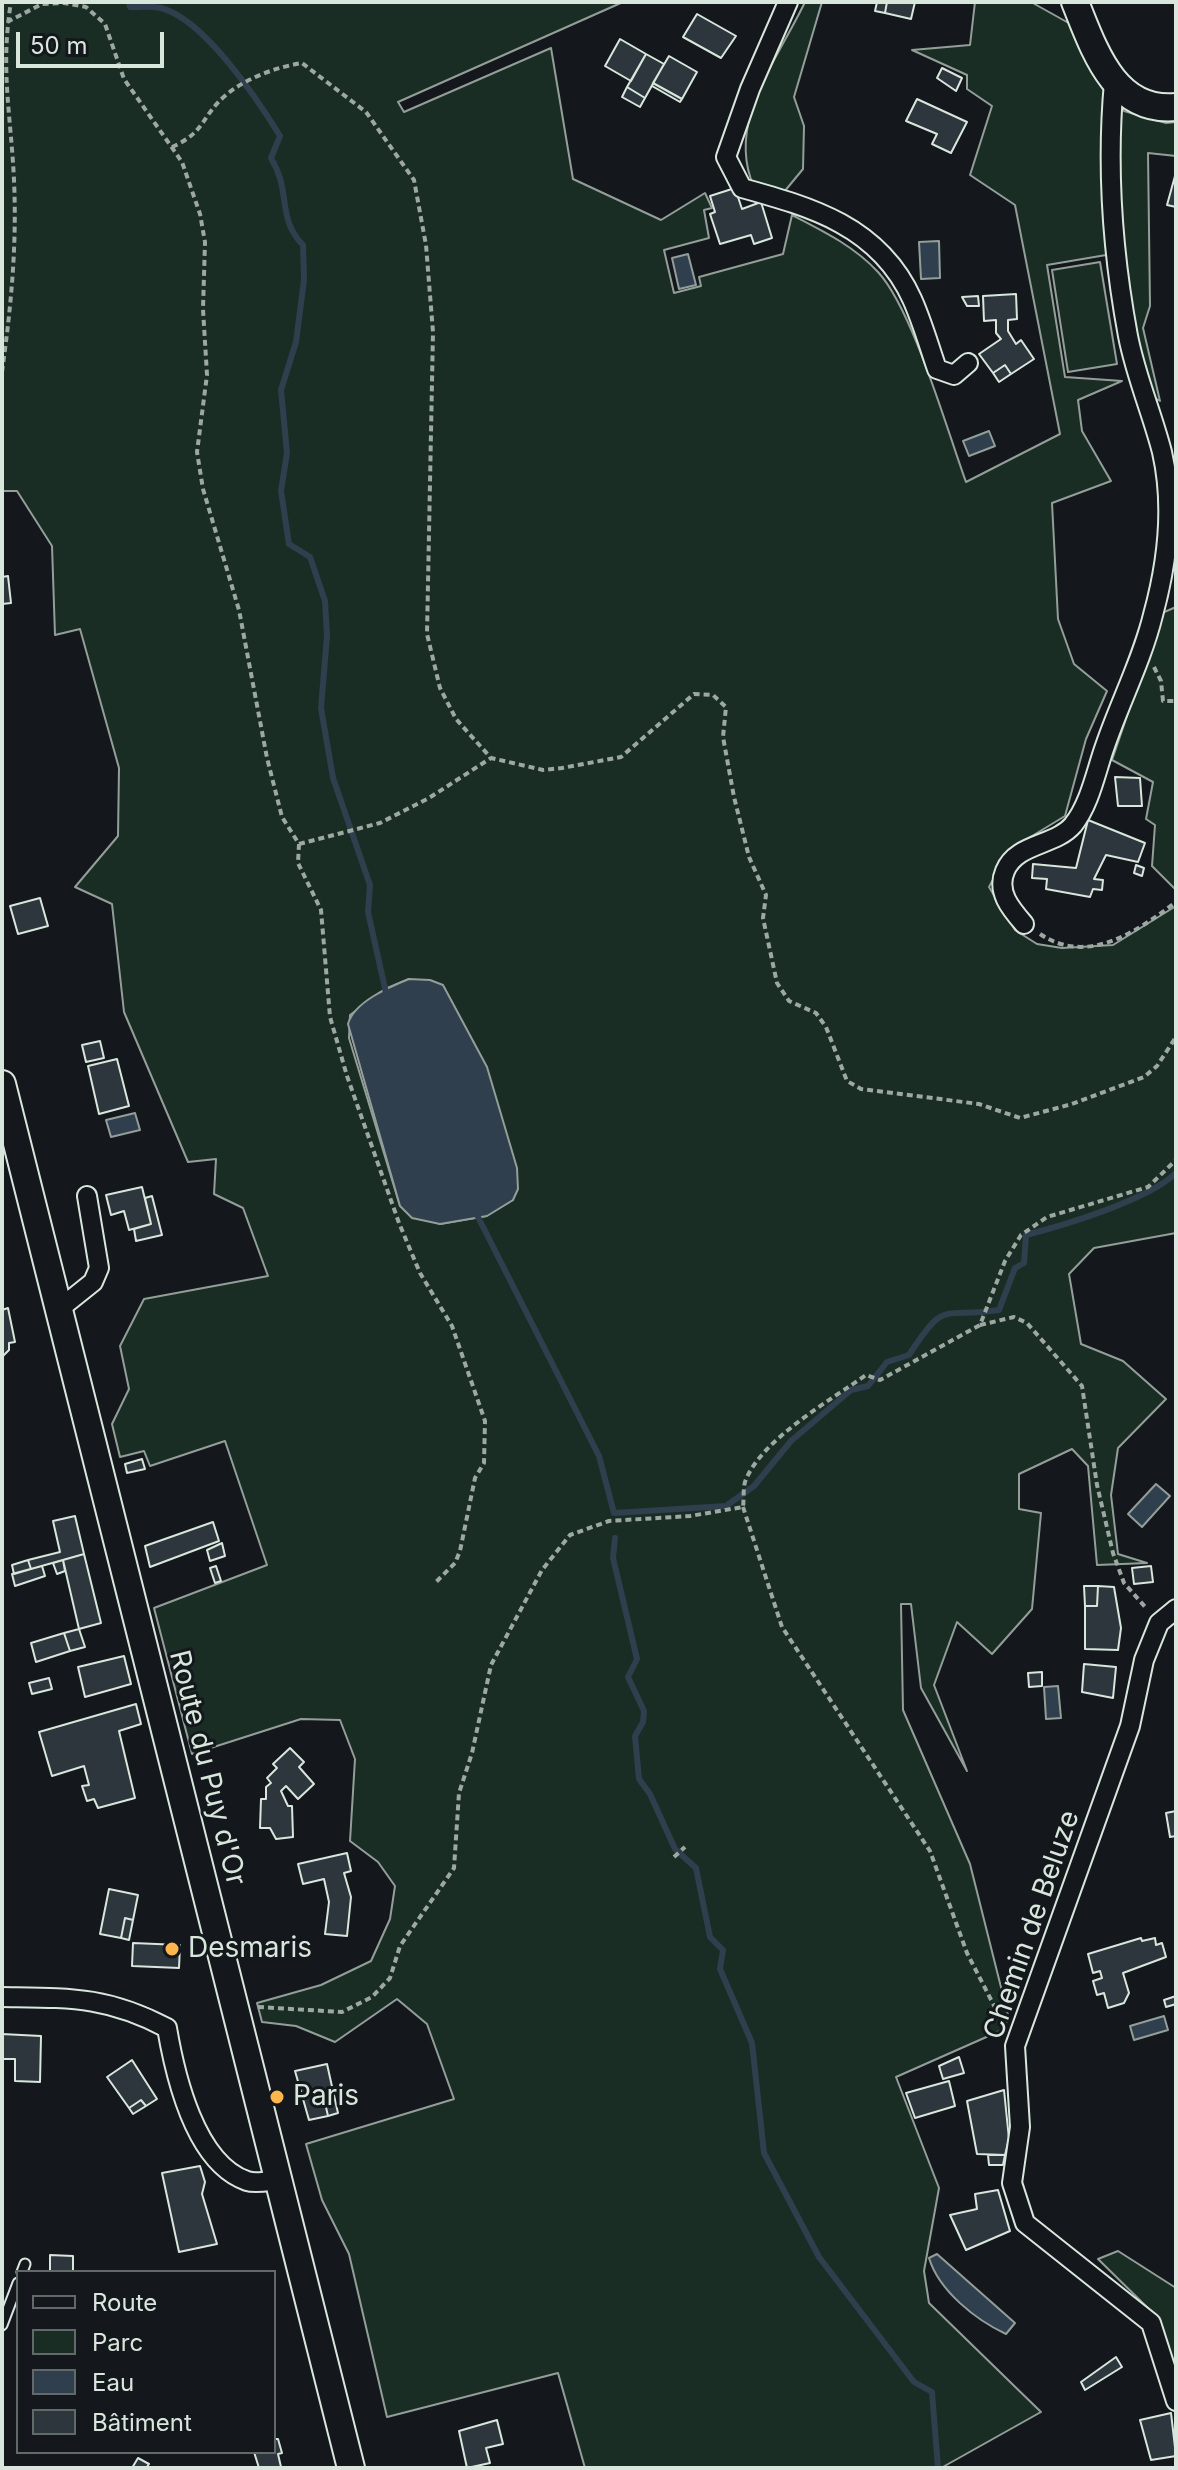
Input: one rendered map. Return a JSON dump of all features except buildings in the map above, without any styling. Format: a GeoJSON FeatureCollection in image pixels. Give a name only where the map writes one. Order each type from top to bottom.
{"type":"FeatureCollection","features":[{"type":"Feature","properties":{"kind":"main road"},"geometry":{"type":"LineString","coordinates":[[1075,2],[1096,52],[1114,82],[1134,98],[1156,109],[1176,107]]}},
{"type":"Feature","properties":{"kind":"main road","name":"Route du Puy d'Or"},"geometry":{"type":"LineString","coordinates":[[2,1084],[351,2468]]}},
{"type":"Feature","properties":{"kind":"street"},"geometry":{"type":"LineString","coordinates":[[788,2],[750,89],[726,157],[742,188],[789,199],[838,219],[865,240],[893,268],[911,297],[937,369],[954,375],[968,363]]}},
{"type":"Feature","properties":{"kind":"street"},"geometry":{"type":"LineString","coordinates":[[1024,924],[1008,906],[1002,886],[1005,869],[1018,854],[1062,836],[1075,823],[1140,655],[1153,616],[1165,557],[1167,492],[1162,452],[1139,386],[1116,270],[1109,204],[1109,138],[1114,82]]}},
{"type":"Feature","properties":{"kind":"street"},"geometry":{"type":"LineString","coordinates":[[58,1310],[93,1282],[99,1268],[87,1196]]}},
{"type":"Feature","properties":{"kind":"street","name":"Chemin de Beluze"},"geometry":{"type":"LineString","coordinates":[[1176,1609],[1159,1623],[1144,1660],[1130,1726],[1015,2046],[1020,2127],[1012,2183],[1025,2223],[1151,2323],[1176,2401]]}},
{"type":"Feature","properties":{"kind":"street"},"geometry":{"type":"LineString","coordinates":[[2,1997],[86,1998],[130,2009],[167,2028],[175,2075],[199,2134],[229,2173],[250,2182],[277,2180]]}},
{"type":"Feature","properties":{"kind":"lane"},"geometry":{"type":"LineString","coordinates":[[2,2325],[16,2288]]}},
{"type":"Feature","properties":{"kind":"path"},"geometry":{"type":"LineString","coordinates":[[2,372],[14,292],[14,177],[3,52],[11,2]]}},
{"type":"Feature","properties":{"kind":"path"},"geometry":{"type":"LineString","coordinates":[[7,22],[42,4],[86,7],[105,24],[124,79],[172,147],[194,192],[205,242],[203,309],[207,375],[197,452],[203,489],[239,610],[282,817],[299,844],[298,863],[321,910],[330,1017],[347,1076],[399,1223],[420,1273],[452,1326],[485,1421],[484,1463],[475,1478],[460,1551],[455,1563],[434,1584]]}},
{"type":"Feature","properties":{"kind":"path"},"geometry":{"type":"LineString","coordinates":[[172,147],[197,134],[226,95],[278,67],[302,63],[366,112],[414,180],[426,245],[433,332],[427,634],[440,688],[456,719],[491,758],[543,770],[621,757],[694,694],[713,695],[726,707],[723,737],[734,797],[749,857],[766,895],[763,918],[777,983],[789,1001],[816,1013],[826,1027],[842,1074],[861,1089],[979,1104],[1020,1118],[1072,1104],[1144,1077],[1157,1066],[1176,1037]]}},
{"type":"Feature","properties":{"kind":"path"},"geometry":{"type":"LineString","coordinates":[[1140,655],[1157,669],[1163,701],[1176,701]]}},
{"type":"Feature","properties":{"kind":"path"},"geometry":{"type":"LineString","coordinates":[[299,844],[380,823],[429,798],[491,758]]}},
{"type":"Feature","properties":{"kind":"path"},"geometry":{"type":"LineString","coordinates":[[1024,924],[1052,942],[1077,948],[1104,945],[1147,923],[1176,902]]}},
{"type":"Feature","properties":{"kind":"path"},"geometry":{"type":"LineString","coordinates":[[980,1325],[1005,1261],[1021,1235],[1047,1217],[1148,1187],[1176,1160]]}},
{"type":"Feature","properties":{"kind":"path"},"geometry":{"type":"LineString","coordinates":[[1015,2046],[967,1953],[930,1851],[782,1627],[743,1507],[745,1483],[756,1464],[786,1433],[866,1375],[880,1380],[980,1325],[1014,1317],[1027,1323],[1082,1386],[1097,1485],[1113,1553],[1124,1583],[1159,1623]]}},
{"type":"Feature","properties":{"kind":"path"},"geometry":{"type":"LineString","coordinates":[[235,2011],[259,2007],[342,2012],[372,1997],[390,1978],[400,1946],[454,1868],[459,1793],[472,1753],[491,1665],[542,1570],[570,1535],[609,1521],[690,1516],[743,1507]]}},
{"type":"Feature","properties":{"kind":"path"},"geometry":{"type":"LineString","coordinates":[[674,1857],[685,1847]]}},
{"type":"Feature","properties":{"kind":"green space"},"geometry":{"type":"Polygon","coordinates":[[[2,2],[623,2],[398,102],[404,112],[551,48],[573,179],[661,220],[705,193],[712,208],[704,210],[709,238],[664,250],[674,293],[701,286],[699,277],[783,254],[792,215],[827,233],[878,272],[891,290],[916,341],[966,482],[1060,434],[1015,205],[970,175],[992,106],[967,89],[967,75],[912,50],[970,45],[975,2],[1031,2],[1074,26],[1090,66],[1124,111],[1166,123],[1176,122],[1176,156],[1148,153],[1150,306],[1143,328],[1160,401],[1146,393],[1118,253],[1047,265],[1065,377],[1122,381],[1078,400],[1082,431],[1111,481],[1052,503],[1058,619],[1074,664],[1107,691],[1086,739],[1065,816],[1009,850],[989,887],[1015,930],[1037,944],[1062,948],[1113,945],[1176,906],[1176,1233],[1094,1248],[1069,1274],[1081,1344],[1123,1361],[1166,1399],[1118,1448],[1111,1495],[1118,1554],[1147,1563],[1097,1565],[1088,1466],[1072,1449],[1019,1474],[1019,1509],[1041,1513],[1032,1609],[992,1654],[957,1622],[934,1685],[967,1771],[921,1688],[911,1604],[901,1604],[903,1710],[970,1864],[1009,2019],[1000,2031],[896,2077],[939,2188],[924,2271],[929,2303],[1041,2412],[941,2468],[585,2468],[558,2373],[387,2417],[349,2254],[322,2200],[306,2144],[454,2099],[427,2024],[397,1999],[335,2042],[296,2026],[262,2022],[257,2003],[321,1985],[371,1961],[390,1919],[395,1886],[378,1862],[350,1841],[355,1759],[340,1720],[301,1719],[192,1754],[154,1608],[267,1565],[225,1441],[150,1466],[144,1451],[120,1457],[112,1424],[129,1389],[120,1346],[144,1299],[268,1276],[243,1208],[214,1194],[216,1159],[188,1162],[124,1012],[112,904],[75,887],[118,836],[119,768],[80,629],[55,635],[52,546],[17,491],[2,491],[2,2]],[[409,979],[385,989],[350,1015],[349,1038],[400,1206],[440,1224],[486,1216],[513,1200],[409,979]]]}},
{"type":"Feature","properties":{"kind":"green space"},"geometry":{"type":"Polygon","coordinates":[[[805,2],[822,2],[794,97],[804,126],[803,169],[784,192],[754,187],[747,163],[746,139],[750,115],[769,69],[805,2]]]}},
{"type":"Feature","properties":{"kind":"green space"},"geometry":{"type":"Polygon","coordinates":[[[1100,262],[1117,364],[1068,372],[1052,270],[1100,262]]]}},
{"type":"Feature","properties":{"kind":"green space"},"geometry":{"type":"Polygon","coordinates":[[[1176,607],[1176,890],[1152,866],[1155,825],[1146,819],[1153,782],[1112,760],[1162,613],[1176,607]]]}},
{"type":"Feature","properties":{"kind":"green space"},"geometry":{"type":"Polygon","coordinates":[[[1118,2251],[1176,2288],[1176,2379],[1155,2315],[1098,2259],[1118,2251]]]}},
{"type":"Feature","properties":{"kind":"water"},"geometry":{"type":"Polygon","coordinates":[[[939,241],[940,278],[921,279],[919,242],[939,241]]]}},
{"type":"Feature","properties":{"kind":"water"},"geometry":{"type":"Polygon","coordinates":[[[688,254],[696,285],[679,289],[672,258],[688,254]]]}},
{"type":"Feature","properties":{"kind":"water"},"geometry":{"type":"Polygon","coordinates":[[[989,431],[995,446],[969,456],[963,441],[989,431]]]}},
{"type":"Feature","properties":{"kind":"water"},"geometry":{"type":"Polygon","coordinates":[[[409,979],[430,980],[443,985],[487,1067],[517,1168],[518,1189],[513,1200],[487,1216],[440,1224],[412,1218],[400,1206],[348,1024],[365,1002],[409,979]]]}},
{"type":"Feature","properties":{"kind":"water"},"geometry":{"type":"Polygon","coordinates":[[[135,1113],[140,1130],[111,1137],[106,1120],[135,1113]]]}},
{"type":"Feature","properties":{"kind":"water"},"geometry":{"type":"Polygon","coordinates":[[[1156,1484],[1170,1496],[1142,1527],[1128,1514],[1156,1484]]]}},
{"type":"Feature","properties":{"kind":"water"},"geometry":{"type":"Polygon","coordinates":[[[1058,1686],[1061,1718],[1046,1719],[1044,1687],[1058,1686]]]}},
{"type":"Feature","properties":{"kind":"water"},"geometry":{"type":"Polygon","coordinates":[[[1164,2016],[1168,2030],[1134,2040],[1130,2026],[1164,2016]]]}},
{"type":"Feature","properties":{"kind":"water"},"geometry":{"type":"Polygon","coordinates":[[[937,2254],[1015,2323],[1006,2334],[971,2313],[950,2293],[929,2258],[937,2254]]]}},
{"type":"Feature","properties":{"kind":"waterway"},"geometry":{"type":"LineString","coordinates":[[129,2],[130,7],[161,8],[178,15],[195,28],[228,63],[280,136],[271,158],[281,182],[290,225],[303,245],[304,280],[296,342],[281,390],[287,453],[281,491],[289,544],[310,557],[325,601],[327,636],[321,708],[333,778],[370,885],[368,912],[386,993]]}},
{"type":"Feature","properties":{"kind":"waterway"},"geometry":{"type":"LineString","coordinates":[[476,1213],[599,1456],[614,1513],[726,1506],[754,1486],[791,1441],[851,1390],[868,1386],[887,1362],[909,1355],[938,1318],[946,1314],[999,1310],[1015,1268],[1024,1263],[1026,1235],[1127,1202],[1176,1173]]}},
{"type":"Feature","properties":{"kind":"waterway"},"geometry":{"type":"LineString","coordinates":[[615,1538],[613,1558],[637,1659],[628,1677],[644,1711],[643,1722],[635,1736],[639,1779],[650,1794],[675,1849],[696,1868],[710,1937],[723,1950],[720,1969],[752,2043],[764,2153],[819,2257],[914,2382],[932,2392],[938,2468]]}},
{"type":"Feature","properties":{"kind":"place","name":"Desmaris"},"geometry":{"type":"Point","coordinates":[172,1949]}},
{"type":"Feature","properties":{"kind":"place","name":"Paris"},"geometry":{"type":"Point","coordinates":[277,2097]}}]}
